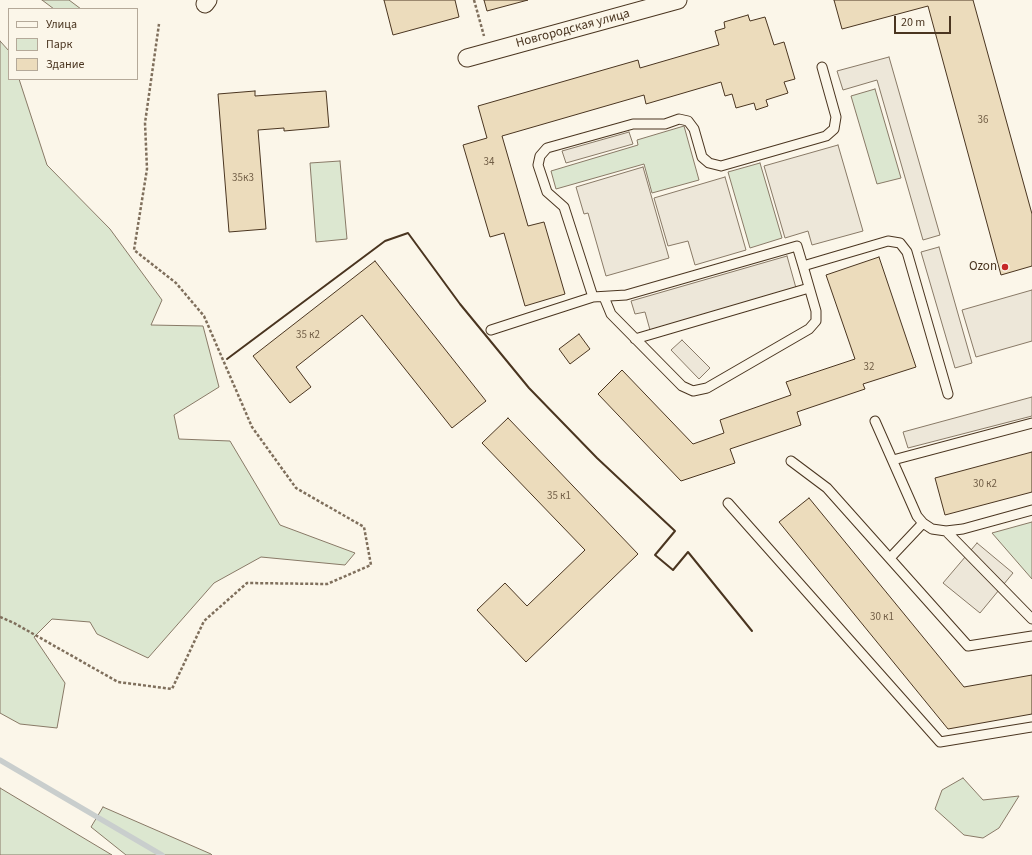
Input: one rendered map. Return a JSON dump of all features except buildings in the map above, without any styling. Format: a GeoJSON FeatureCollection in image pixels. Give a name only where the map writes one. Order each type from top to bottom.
{"type":"FeatureCollection","features":[{"type":"Feature","properties":{"kind":"street","name":"Новгородская улица"},"geometry":{"type":"LineString","coordinates":[[467,58],[678,0]]}},
{"type":"Feature","properties":{"kind":"lane"},"geometry":{"type":"LineString","coordinates":[[593,297],[564,207],[547,192],[538,165],[540,156],[548,148],[633,124],[657,124],[679,119],[688,120],[694,129],[702,157],[710,163],[721,166],[826,136],[834,129],[836,118],[822,67]]}},
{"type":"Feature","properties":{"kind":"lane"},"geometry":{"type":"LineString","coordinates":[[803,266],[888,241],[900,243],[907,252],[948,394]]}},
{"type":"Feature","properties":{"kind":"lane"},"geometry":{"type":"LineString","coordinates":[[491,330],[593,297],[626,295],[797,246],[816,311],[816,321],[809,329],[707,388],[693,390],[682,386],[611,314],[604,297]]}},
{"type":"Feature","properties":{"kind":"lane"},"geometry":{"type":"LineString","coordinates":[[635,339],[809,288]]}},
{"type":"Feature","properties":{"kind":"lane"},"geometry":{"type":"LineString","coordinates":[[875,421],[917,516],[923,523],[932,529],[946,531],[963,529],[1032,510]]}},
{"type":"Feature","properties":{"kind":"lane"},"geometry":{"type":"LineString","coordinates":[[892,460],[1032,424]]}},
{"type":"Feature","properties":{"kind":"lane"},"geometry":{"type":"LineString","coordinates":[[790,462],[826,488],[968,646],[1032,636]]}},
{"type":"Feature","properties":{"kind":"lane"},"geometry":{"type":"LineString","coordinates":[[728,503],[940,742],[1032,727]]}},
{"type":"Feature","properties":{"kind":"lane"},"geometry":{"type":"LineString","coordinates":[[890,558],[923,523]]}},
{"type":"Feature","properties":{"kind":"lane"},"geometry":{"type":"LineString","coordinates":[[946,531],[1032,619]]}},
{"type":"Feature","properties":{"kind":"path"},"geometry":{"type":"LineString","coordinates":[[474,0],[488,52]]}},
{"type":"Feature","properties":{"kind":"path"},"geometry":{"type":"LineString","coordinates":[[0,617],[14,623],[118,682],[172,689],[204,621],[247,583],[327,584],[371,565],[364,527],[296,488],[252,427],[204,316],[176,283],[134,250],[147,170],[145,123],[159,24]]}},
{"type":"Feature","properties":{"kind":"green space"},"geometry":{"type":"Polygon","coordinates":[[[42,0],[69,0],[80,8],[53,8],[42,0]]]}},
{"type":"Feature","properties":{"kind":"green space"},"geometry":{"type":"Polygon","coordinates":[[[0,41],[8,50],[8,80],[19,80],[47,165],[110,229],[162,300],[151,325],[203,326],[219,387],[174,415],[179,439],[230,441],[280,525],[355,553],[345,565],[261,557],[214,583],[148,658],[97,634],[90,622],[52,619],[34,637],[65,683],[57,728],[20,724],[0,713],[0,41]]]}},
{"type":"Feature","properties":{"kind":"green space"},"geometry":{"type":"Polygon","coordinates":[[[875,89],[901,178],[877,184],[851,96],[875,89]]]}},
{"type":"Feature","properties":{"kind":"green space"},"geometry":{"type":"Polygon","coordinates":[[[684,126],[699,180],[652,193],[644,164],[556,189],[551,171],[638,145],[637,140],[684,126]]]}},
{"type":"Feature","properties":{"kind":"green space"},"geometry":{"type":"Polygon","coordinates":[[[340,161],[347,239],[316,242],[310,163],[340,161]]]}},
{"type":"Feature","properties":{"kind":"green space"},"geometry":{"type":"Polygon","coordinates":[[[760,163],[782,238],[750,248],[728,172],[760,163]]]}},
{"type":"Feature","properties":{"kind":"green space"},"geometry":{"type":"Polygon","coordinates":[[[1032,522],[1032,579],[992,533],[1032,522]]]}},
{"type":"Feature","properties":{"kind":"green space"},"geometry":{"type":"Polygon","coordinates":[[[963,778],[983,800],[1019,796],[999,828],[983,838],[964,835],[935,809],[942,790],[963,778]]]}},
{"type":"Feature","properties":{"kind":"green space"},"geometry":{"type":"Polygon","coordinates":[[[0,788],[112,855],[0,855],[0,788]]]}},
{"type":"Feature","properties":{"kind":"green space"},"geometry":{"type":"Polygon","coordinates":[[[103,807],[212,855],[126,855],[91,827],[103,807]]]}},
{"type":"Feature","properties":{"kind":"shaded area"},"geometry":{"type":"Polygon","coordinates":[[[889,57],[940,235],[923,240],[877,80],[843,90],[837,71],[889,57]]]}},
{"type":"Feature","properties":{"kind":"shaded area"},"geometry":{"type":"Polygon","coordinates":[[[629,132],[633,144],[566,163],[562,151],[629,132]]]}},
{"type":"Feature","properties":{"kind":"shaded area"},"geometry":{"type":"Polygon","coordinates":[[[838,145],[863,231],[812,245],[808,231],[785,238],[764,166],[838,145]]]}},
{"type":"Feature","properties":{"kind":"shaded area"},"geometry":{"type":"Polygon","coordinates":[[[643,167],[669,258],[606,276],[588,213],[584,214],[576,187],[643,167]]]}},
{"type":"Feature","properties":{"kind":"shaded area"},"geometry":{"type":"Polygon","coordinates":[[[725,177],[746,250],[695,265],[688,241],[668,246],[654,198],[725,177]]]}},
{"type":"Feature","properties":{"kind":"shaded area"},"geometry":{"type":"Polygon","coordinates":[[[939,247],[972,363],[955,368],[921,252],[939,247]]]}},
{"type":"Feature","properties":{"kind":"shaded area"},"geometry":{"type":"Polygon","coordinates":[[[787,256],[796,288],[650,330],[645,312],[635,314],[631,301],[787,256]]]}},
{"type":"Feature","properties":{"kind":"shaded area"},"geometry":{"type":"Polygon","coordinates":[[[1032,290],[1032,341],[976,357],[962,310],[1032,290]]]}},
{"type":"Feature","properties":{"kind":"shaded area"},"geometry":{"type":"Polygon","coordinates":[[[682,340],[710,368],[699,379],[671,350],[682,340]]]}},
{"type":"Feature","properties":{"kind":"shaded area"},"geometry":{"type":"Polygon","coordinates":[[[1032,397],[1032,416],[908,448],[903,432],[1032,397]]]}},
{"type":"Feature","properties":{"kind":"shaded area"},"geometry":{"type":"Polygon","coordinates":[[[977,543],[1013,573],[980,613],[943,583],[977,543]]]}},
{"type":"Feature","properties":{"kind":"waterway"},"geometry":{"type":"LineString","coordinates":[[0,760],[162,855]]}},
{"type":"Feature","properties":{"kind":"wall"},"geometry":{"type":"LineString","coordinates":[[227,359],[385,241],[408,233],[460,304],[529,388],[597,458],[675,531],[655,555],[673,570],[688,552],[752,631]]}},
{"type":"Feature","properties":{"kind":"place","name":"Ozon"},"geometry":{"type":"Point","coordinates":[1005,267]}}]}
